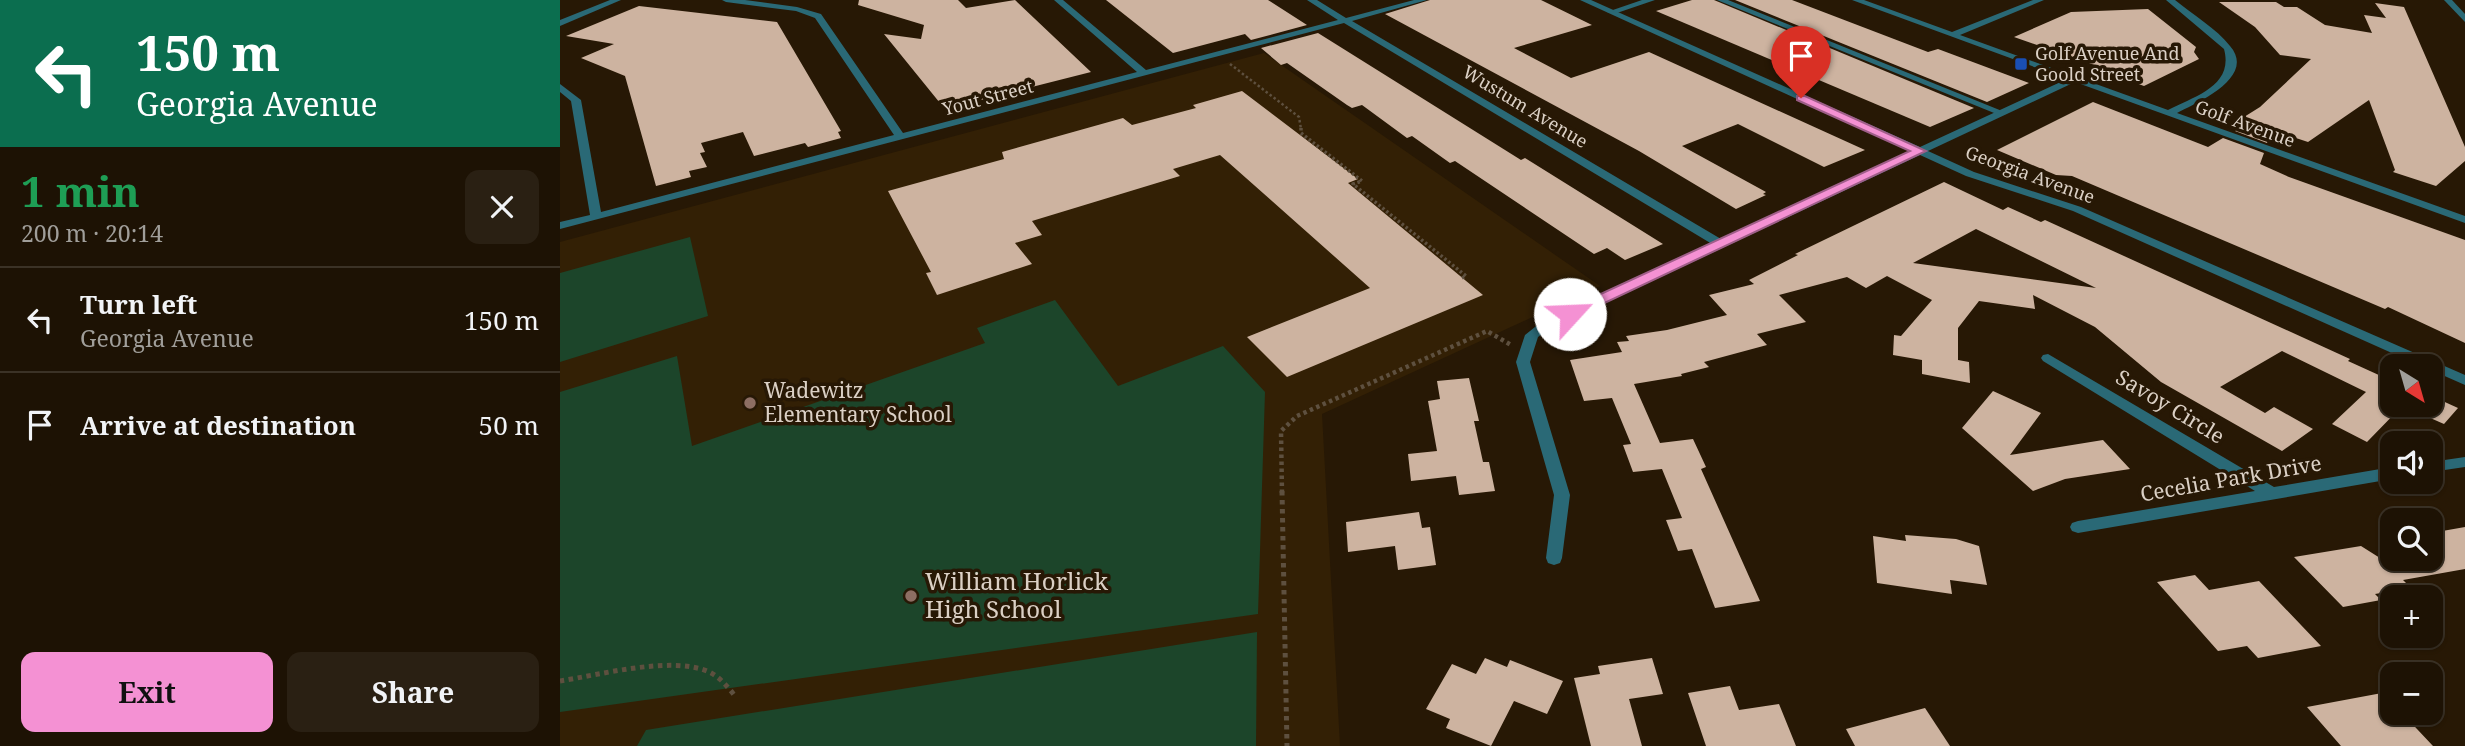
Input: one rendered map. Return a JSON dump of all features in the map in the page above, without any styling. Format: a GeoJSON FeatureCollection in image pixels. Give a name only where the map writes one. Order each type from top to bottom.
{"type":"FeatureCollection","features":[{"type":"Feature","properties":{"kind":"street"},"geometry":{"type":"LineString","coordinates":[[560,23],[617,0]]}},
{"type":"Feature","properties":{"kind":"street"},"geometry":{"type":"LineString","coordinates":[[726,0],[797,9],[818,16],[900,137]]}},
{"type":"Feature","properties":{"kind":"street"},"geometry":{"type":"LineString","coordinates":[[1058,0],[1144,73]]}},
{"type":"Feature","properties":{"kind":"street","name":"Wustum Avenue"},"geometry":{"type":"LineString","coordinates":[[1311,0],[1721,244]]}},
{"type":"Feature","properties":{"kind":"street","name":"Yout Street"},"geometry":{"type":"LineString","coordinates":[[560,226],[1423,0]]}},
{"type":"Feature","properties":{"kind":"street","name":"Georgia Avenue"},"geometry":{"type":"LineString","coordinates":[[1584,0],[1970,174],[2077,209],[2465,380]]}},
{"type":"Feature","properties":{"kind":"street"},"geometry":{"type":"LineString","coordinates":[[1611,12],[1651,0]]}},
{"type":"Feature","properties":{"kind":"street"},"geometry":{"type":"LineString","coordinates":[[1721,0],[2002,113]]}},
{"type":"Feature","properties":{"kind":"street","name":"Golf Avenue"},"geometry":{"type":"LineString","coordinates":[[1856,0],[2465,220]]}},
{"type":"Feature","properties":{"kind":"street"},"geometry":{"type":"LineString","coordinates":[[1951,35],[2040,0]]}},
{"type":"Feature","properties":{"kind":"street"},"geometry":{"type":"LineString","coordinates":[[2169,113],[2217,87],[2228,78],[2233,69],[2233,58],[2228,47],[2170,0]]}},
{"type":"Feature","properties":{"kind":"street"},"geometry":{"type":"LineString","coordinates":[[2448,0],[2465,19]]}},
{"type":"Feature","properties":{"kind":"street"},"geometry":{"type":"LineString","coordinates":[[1554,558],[1562,495],[1523,362],[1525,348],[1532,335],[1545,326],[2075,79]]}},
{"type":"Feature","properties":{"kind":"street"},"geometry":{"type":"LineString","coordinates":[[560,87],[576,100],[596,217]]}},
{"type":"Feature","properties":{"kind":"street","name":"Savoy Circle"},"geometry":{"type":"LineString","coordinates":[[2048,358],[2269,492]]}},
{"type":"Feature","properties":{"kind":"street"},"geometry":{"type":"LineString","coordinates":[[2443,465],[2465,462]]}},
{"type":"Feature","properties":{"kind":"street","name":"Cecelia Park Drive"},"geometry":{"type":"LineString","coordinates":[[2078,527],[2380,475]]}},
{"type":"Feature","properties":{"kind":"path"},"geometry":{"type":"LineString","coordinates":[[1227,62],[1299,117],[1302,121],[1301,133],[1362,181],[1353,184],[1466,276],[1462,278]]}},
{"type":"Feature","properties":{"kind":"path"},"geometry":{"type":"LineString","coordinates":[[1287,746],[1281,431],[1297,416],[1487,331],[1501,342],[1525,348]]}},
{"type":"Feature","properties":{"kind":"path"},"geometry":{"type":"LineString","coordinates":[[560,681],[673,667],[701,668],[721,678],[735,696]]}},
{"type":"Feature","properties":{"kind":"shaded area","name":"William Horlick High School"},"geometry":{"type":"Polygon","coordinates":[[[1264,53],[1600,286],[1322,414],[1340,746],[560,746],[560,242],[1264,53]]]}},
{"type":"Feature","properties":{"kind":"green space"},"geometry":{"type":"Polygon","coordinates":[[[690,237],[708,316],[560,362],[560,273],[690,237]]]}},
{"type":"Feature","properties":{"kind":"green space","name":"William Horlick High School"},"geometry":{"type":"Polygon","coordinates":[[[1055,300],[1118,386],[1223,346],[1265,392],[1258,614],[560,712],[560,392],[677,356],[692,446],[985,343],[977,328],[1055,300]]]}},
{"type":"Feature","properties":{"kind":"green space"},"geometry":{"type":"Polygon","coordinates":[[[1257,632],[1256,746],[637,746],[646,730],[1257,632]]]}},
{"type":"Feature","properties":{"kind":"building"},"geometry":{"type":"Polygon","coordinates":[[[859,0],[958,0],[966,8],[1015,0],[1091,72],[952,110],[950,107],[944,108],[884,34],[921,39],[924,25],[858,5],[859,0]]]}},
{"type":"Feature","properties":{"kind":"building"},"geometry":{"type":"Polygon","coordinates":[[[1106,0],[1268,0],[1307,25],[1251,40],[1245,34],[1173,53],[1106,0]]]}},
{"type":"Feature","properties":{"kind":"building"},"geometry":{"type":"Polygon","coordinates":[[[1430,0],[1541,0],[1592,25],[1514,48],[1571,78],[1649,52],[1865,150],[1824,167],[1738,124],[1682,146],[1766,192],[1763,194],[1766,195],[1736,209],[1639,151],[1385,14],[1430,0]]]}},
{"type":"Feature","properties":{"kind":"building"},"geometry":{"type":"Polygon","coordinates":[[[1692,0],[1714,0],[1974,108],[1930,127],[1656,11],[1692,0]]]}},
{"type":"Feature","properties":{"kind":"building"},"geometry":{"type":"Polygon","coordinates":[[[1735,0],[1792,0],[1928,52],[1938,49],[2029,83],[1987,102],[1735,0]]]}},
{"type":"Feature","properties":{"kind":"building"},"geometry":{"type":"Polygon","coordinates":[[[2219,2],[2276,2],[2284,7],[2297,7],[2325,25],[2372,33],[2364,15],[2386,18],[2375,3],[2404,7],[2465,147],[2465,161],[2436,186],[2393,172],[2395,170],[2369,100],[2308,142],[2272,130],[2267,143],[2235,131],[2253,120],[2244,117],[2260,107],[2311,59],[2280,55],[2255,27],[2219,2]]]}},
{"type":"Feature","properties":{"kind":"building"},"geometry":{"type":"Polygon","coordinates":[[[639,6],[777,22],[841,131],[838,132],[841,138],[808,147],[805,143],[754,156],[743,132],[701,143],[705,152],[700,153],[707,167],[689,171],[691,177],[656,186],[625,76],[581,58],[614,44],[566,36],[639,6]]]}},
{"type":"Feature","properties":{"kind":"building"},"geometry":{"type":"Polygon","coordinates":[[[2148,9],[2196,47],[2194,52],[2199,59],[2144,86],[2114,75],[2118,73],[2014,37],[2071,12],[2148,9]]]}},
{"type":"Feature","properties":{"kind":"building"},"geometry":{"type":"Polygon","coordinates":[[[1318,33],[1521,160],[1525,158],[1663,244],[1625,260],[1607,248],[1594,254],[1455,161],[1450,163],[1412,136],[1407,138],[1362,105],[1352,108],[1287,63],[1281,65],[1261,48],[1318,33]]]}},
{"type":"Feature","properties":{"kind":"building"},"geometry":{"type":"Polygon","coordinates":[[[1242,91],[1358,179],[1348,183],[1483,295],[1287,377],[1247,337],[1370,288],[1220,155],[1173,169],[1180,176],[1032,221],[1042,235],[1015,243],[1032,264],[937,295],[926,273],[931,272],[888,191],[1004,159],[1002,152],[1123,118],[1132,125],[1196,108],[1193,105],[1242,91]]]}},
{"type":"Feature","properties":{"kind":"building"},"geometry":{"type":"Polygon","coordinates":[[[2093,102],[2208,147],[2223,138],[2264,153],[2260,164],[2289,177],[2465,240],[2465,343],[2388,307],[2385,309],[2072,176],[2056,175],[1997,150],[2093,102]]]}},
{"type":"Feature","properties":{"kind":"building"},"geometry":{"type":"Polygon","coordinates":[[[1944,182],[2003,210],[2008,207],[2041,222],[2045,220],[2350,359],[2348,361],[2380,376],[2380,417],[2391,417],[2367,442],[2332,424],[2366,392],[2282,351],[2220,387],[2265,413],[2274,407],[2313,429],[2282,451],[2161,382],[2095,327],[2033,295],[2035,309],[1979,301],[1958,328],[1958,360],[1969,362],[1970,383],[1922,374],[1922,360],[1893,355],[1894,335],[1901,336],[1932,300],[1887,276],[1866,288],[1847,277],[1779,295],[1806,322],[1757,334],[1767,345],[1704,362],[1709,367],[1681,374],[1682,376],[1634,384],[1660,443],[1693,439],[1706,467],[1701,469],[1760,601],[1715,608],[1692,549],[1678,551],[1666,520],[1682,518],[1662,469],[1633,472],[1623,445],[1631,444],[1612,398],[1584,401],[1570,360],[1622,352],[1617,342],[1629,341],[1626,336],[1667,330],[1727,315],[1709,295],[1754,284],[1749,280],[1798,255],[1795,254],[1944,182]],[[1976,229],[1913,263],[2096,288],[1976,229]]]}},
{"type":"Feature","properties":{"kind":"building"},"geometry":{"type":"Polygon","coordinates":[[[1469,378],[1479,421],[1474,421],[1483,462],[1489,462],[1495,491],[1459,495],[1456,476],[1411,481],[1408,454],[1437,451],[1428,401],[1440,399],[1437,381],[1469,378]]]}},
{"type":"Feature","properties":{"kind":"building"},"geometry":{"type":"Polygon","coordinates":[[[1993,391],[2041,413],[2010,455],[2103,440],[2130,469],[2065,479],[2033,491],[1962,428],[1993,391]]]}},
{"type":"Feature","properties":{"kind":"building"},"geometry":{"type":"Polygon","coordinates":[[[2443,401],[2458,408],[2444,424],[2428,417],[2443,417],[2443,401]]]}},
{"type":"Feature","properties":{"kind":"building"},"geometry":{"type":"Polygon","coordinates":[[[1419,512],[1422,528],[1430,527],[1436,565],[1398,570],[1395,546],[1348,552],[1346,522],[1419,512]]]}},
{"type":"Feature","properties":{"kind":"building"},"geometry":{"type":"Polygon","coordinates":[[[2465,527],[2465,569],[2403,580],[2408,585],[2380,585],[2380,593],[2375,594],[2380,600],[2343,607],[2294,557],[2361,546],[2380,558],[2380,571],[2443,571],[2443,531],[2465,527]]]}},
{"type":"Feature","properties":{"kind":"building"},"geometry":{"type":"Polygon","coordinates":[[[1905,535],[1956,539],[1979,546],[1987,585],[1950,580],[1952,594],[1877,583],[1873,536],[1906,541],[1905,535]]]}},
{"type":"Feature","properties":{"kind":"building"},"geometry":{"type":"Polygon","coordinates":[[[2195,575],[2209,590],[2259,581],[2321,646],[2258,658],[2247,646],[2218,651],[2157,582],[2195,575]]]}},
{"type":"Feature","properties":{"kind":"building"},"geometry":{"type":"Polygon","coordinates":[[[1485,658],[1507,667],[1510,660],[1563,681],[1547,714],[1514,701],[1491,746],[1446,728],[1450,719],[1426,709],[1452,664],[1476,674],[1485,658]]]}},
{"type":"Feature","properties":{"kind":"building"},"geometry":{"type":"Polygon","coordinates":[[[1652,658],[1663,694],[1629,699],[1642,746],[1591,746],[1574,678],[1600,674],[1598,666],[1652,658]]]}},
{"type":"Feature","properties":{"kind":"building"},"geometry":{"type":"Polygon","coordinates":[[[1730,686],[1739,710],[1779,704],[1796,746],[1706,746],[1688,693],[1730,686]]]}},
{"type":"Feature","properties":{"kind":"building"},"geometry":{"type":"Polygon","coordinates":[[[2380,693],[2380,725],[2413,725],[2433,746],[2341,746],[2307,707],[2380,693]]]}},
{"type":"Feature","properties":{"kind":"building"},"geometry":{"type":"Polygon","coordinates":[[[1925,708],[1950,746],[1855,746],[1846,729],[1925,708]]]}},
{"type":"Feature","properties":{"kind":"place","name":"Golf Avenue And Goold Street"},"geometry":{"type":"Point","coordinates":[2021,64]}},
{"type":"Feature","properties":{"kind":"place","name":"Wadewitz Elementary School"},"geometry":{"type":"Point","coordinates":[750,403]}},
{"type":"Feature","properties":{"kind":"place","name":"William Horlick High School"},"geometry":{"type":"Point","coordinates":[911,596]}},
{"type":"Feature","properties":{"kind":"route"},"geometry":{"type":"LineString","coordinates":[[1570,314],[1920,151],[1801,98]]}}]}
